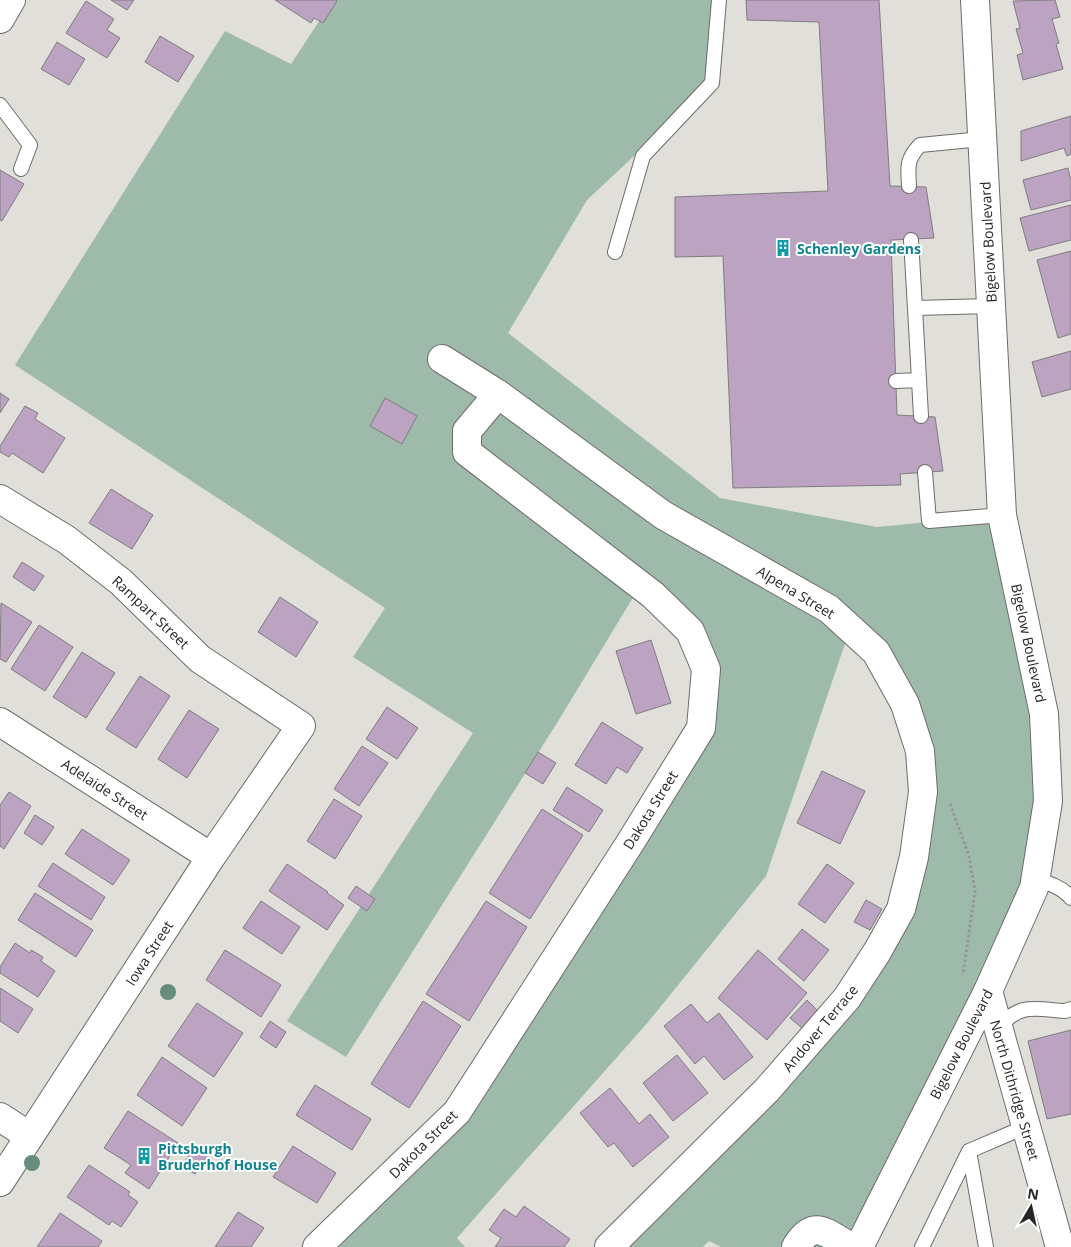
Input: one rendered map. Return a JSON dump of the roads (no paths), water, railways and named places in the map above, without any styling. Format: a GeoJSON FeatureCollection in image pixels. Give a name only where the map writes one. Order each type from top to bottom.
{"type":"FeatureCollection","features":[{"type":"Feature","properties":{"kind":"street"},"geometry":{"type":"LineString","coordinates":[[0,19],[11,0]]}},
{"type":"Feature","properties":{"kind":"street","name":"Bigelow Boulevard"},"geometry":{"type":"LineString","coordinates":[[859,1247],[988,991],[1034,888],[1048,802],[1044,714],[1002,515],[975,0]]}},
{"type":"Feature","properties":{"kind":"street","name":"Alpena Street"},"geometry":{"type":"LineString","coordinates":[[442,359],[498,394],[662,514],[829,608],[876,652],[905,704],[920,751]]}},
{"type":"Feature","properties":{"kind":"street","name":"Dakota Street"},"geometry":{"type":"LineString","coordinates":[[317,1247],[457,1112],[630,843],[701,728],[706,669],[690,631],[653,595],[466,452],[467,431],[498,394]]}},
{"type":"Feature","properties":{"kind":"street","name":"Rampart Street"},"geometry":{"type":"LineString","coordinates":[[0,500],[66,540],[121,582],[200,659],[302,726]]}},
{"type":"Feature","properties":{"kind":"street","name":"Adelaide Street"},"geometry":{"type":"LineString","coordinates":[[0,722],[211,857]]}},
{"type":"Feature","properties":{"kind":"street","name":"Iowa Street"},"geometry":{"type":"LineString","coordinates":[[0,1182],[211,857],[302,726]]}},
{"type":"Feature","properties":{"kind":"street","name":"Andover Terrace"},"geometry":{"type":"LineString","coordinates":[[609,1247],[767,1090],[847,998],[878,952],[901,909],[914,857],[923,792],[920,751]]}},
{"type":"Feature","properties":{"kind":"street","name":"North Dithridge Street"},"geometry":{"type":"LineString","coordinates":[[988,991],[1060,1247]]}},
{"type":"Feature","properties":{"kind":"street"},"geometry":{"type":"LineString","coordinates":[[0,1117],[29,1136]]}},
{"type":"Feature","properties":{"kind":"street"},"geometry":{"type":"LineString","coordinates":[[796,1247],[802,1237],[811,1230],[818,1229],[851,1247]]}},
{"type":"Feature","properties":{"kind":"lane"},"geometry":{"type":"LineString","coordinates":[[615,252],[643,156],[712,83],[719,0]]}},
{"type":"Feature","properties":{"kind":"lane"},"geometry":{"type":"LineString","coordinates":[[0,105],[30,145],[21,169]]}},
{"type":"Feature","properties":{"kind":"lane"},"geometry":{"type":"LineString","coordinates":[[909,186],[908,165],[911,155],[920,145],[982,139]]}},
{"type":"Feature","properties":{"kind":"lane"},"geometry":{"type":"LineString","coordinates":[[911,240],[921,416]]}},
{"type":"Feature","properties":{"kind":"lane"},"geometry":{"type":"LineString","coordinates":[[915,308],[991,306]]}},
{"type":"Feature","properties":{"kind":"lane"},"geometry":{"type":"LineString","coordinates":[[896,382],[918,380]]}},
{"type":"Feature","properties":{"kind":"lane"},"geometry":{"type":"LineString","coordinates":[[925,472],[929,521],[1002,515]]}},
{"type":"Feature","properties":{"kind":"lane"},"geometry":{"type":"LineString","coordinates":[[1035,879],[1052,884],[1067,893],[1071,898]]}},
{"type":"Feature","properties":{"kind":"lane"},"geometry":{"type":"LineString","coordinates":[[998,1029],[1007,1017],[1022,1009],[1065,1011],[1071,1009]]}},
{"type":"Feature","properties":{"kind":"lane"},"geometry":{"type":"LineString","coordinates":[[922,1247],[969,1151],[1025,1127]]}},
{"type":"Feature","properties":{"kind":"lane"},"geometry":{"type":"LineString","coordinates":[[969,1151],[986,1247]]}},
{"type":"Feature","properties":{"kind":"place","name":"Schenley Gardens"},"geometry":{"type":"Point","coordinates":[783,248]}},
{"type":"Feature","properties":{"kind":"place","name":"Pittsburgh Bruderhof House"},"geometry":{"type":"Point","coordinates":[144,1156]}}]}
